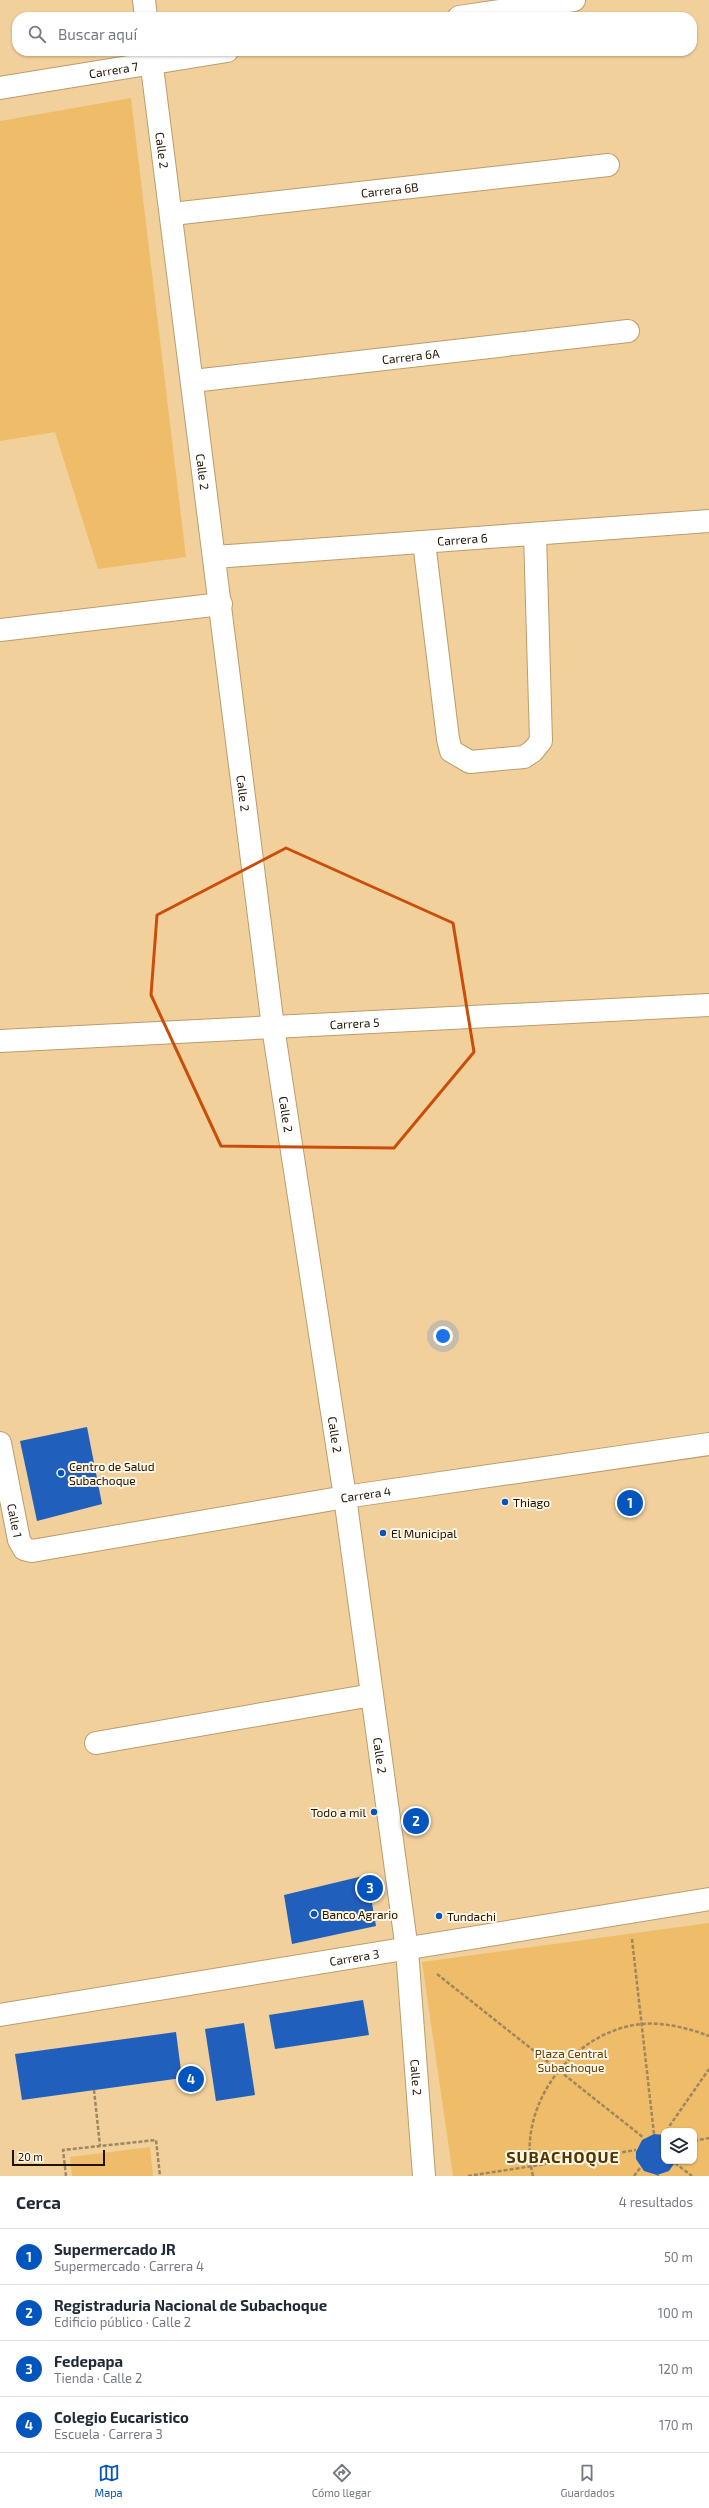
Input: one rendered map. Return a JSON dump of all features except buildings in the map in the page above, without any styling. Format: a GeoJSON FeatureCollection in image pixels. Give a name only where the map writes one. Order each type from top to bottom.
{"type":"FeatureCollection","features":[{"type":"Feature","properties":{"kind":"street"},"geometry":{"type":"LineString","coordinates":[[144,0],[145,12]]}},
{"type":"Feature","properties":{"kind":"street"},"geometry":{"type":"LineString","coordinates":[[492,12],[574,0]]}},
{"type":"Feature","properties":{"kind":"street","name":"Carrera 7"},"geometry":{"type":"LineString","coordinates":[[0,88],[151,57],[164,56]]}},
{"type":"Feature","properties":{"kind":"street","name":"Calle 2"},"geometry":{"type":"LineString","coordinates":[[151,57],[194,381],[274,1027],[345,1497],[407,1950],[424,2176]]}},
{"type":"Feature","properties":{"kind":"street","name":"Carrera 6B"},"geometry":{"type":"LineString","coordinates":[[172,214],[608,165]]}},
{"type":"Feature","properties":{"kind":"street","name":"Carrera 6A"},"geometry":{"type":"LineString","coordinates":[[194,381],[628,331]]}},
{"type":"Feature","properties":{"kind":"street","name":"Carrera 6"},"geometry":{"type":"LineString","coordinates":[[216,557],[709,521]]}},
{"type":"Feature","properties":{"kind":"street"},"geometry":{"type":"LineString","coordinates":[[424,542],[448,739],[451,751],[470,762],[524,757],[533,751],[541,741],[535,534]]}},
{"type":"Feature","properties":{"kind":"street"},"geometry":{"type":"LineString","coordinates":[[0,630],[221,604]]}},
{"type":"Feature","properties":{"kind":"street","name":"Carrera 5"},"geometry":{"type":"LineString","coordinates":[[0,1041],[709,1005]]}},
{"type":"Feature","properties":{"kind":"street","name":"Calle 1"},"geometry":{"type":"LineString","coordinates":[[0,1443],[16,1528],[24,1549]]}},
{"type":"Feature","properties":{"kind":"street","name":"Carrera 4"},"geometry":{"type":"LineString","coordinates":[[24,1549],[44,1550],[345,1497],[709,1444]]}},
{"type":"Feature","properties":{"kind":"street"},"geometry":{"type":"LineString","coordinates":[[96,1743],[372,1695]]}},
{"type":"Feature","properties":{"kind":"street","name":"Carrera 3"},"geometry":{"type":"LineString","coordinates":[[0,2015],[407,1950],[709,1899]]}},
{"type":"Feature","properties":{"kind":"path"},"geometry":{"type":"LineString","coordinates":[[629,1912],[654,2134]]}},
{"type":"Feature","properties":{"kind":"path"},"geometry":{"type":"LineString","coordinates":[[407,1950],[644,2138]]}},
{"type":"Feature","properties":{"kind":"path"},"geometry":{"type":"LineString","coordinates":[[534,2176],[531,2166],[531,2132],[540,2099],[558,2070],[582,2048],[610,2032],[641,2024],[686,2027],[709,2036]]}},
{"type":"Feature","properties":{"kind":"path"},"geometry":{"type":"LineString","coordinates":[[668,2128],[709,2070]]}},
{"type":"Feature","properties":{"kind":"path"},"geometry":{"type":"LineString","coordinates":[[94,2090],[100,2146]]}},
{"type":"Feature","properties":{"kind":"path"},"geometry":{"type":"LineString","coordinates":[[697,2140],[709,2138]]}},
{"type":"Feature","properties":{"kind":"path"},"geometry":{"type":"LineString","coordinates":[[66,2176],[63,2150],[156,2140],[160,2176]]}},
{"type":"Feature","properties":{"kind":"path"},"geometry":{"type":"LineString","coordinates":[[468,2176],[636,2150]]}},
{"type":"Feature","properties":{"kind":"path"},"geometry":{"type":"LineString","coordinates":[[676,2164],[692,2176]]}},
{"type":"Feature","properties":{"kind":"path"},"geometry":{"type":"LineString","coordinates":[[634,2176],[640,2168]]}},
{"type":"Feature","properties":{"kind":"highlighted area"},"geometry":{"type":"Polygon","coordinates":[[[286,848],[453,923],[474,1052],[394,1148],[221,1146],[151,995],[157,915],[286,848]]]}},
{"type":"Feature","properties":{"kind":"green space"},"geometry":{"type":"Polygon","coordinates":[[[131,98],[186,557],[98,569],[55,432],[0,441],[0,121],[131,98]]]}},
{"type":"Feature","properties":{"kind":"green space","name":"Plaza Central Subachoque"},"geometry":{"type":"Polygon","coordinates":[[[709,1923],[709,2176],[453,2176],[422,1962],[709,1923]]]}},
{"type":"Feature","properties":{"kind":"green space"},"geometry":{"type":"Polygon","coordinates":[[[150,2147],[153,2176],[72,2176],[70,2157],[150,2147]]]}},
{"type":"Feature","properties":{"kind":"place","name":"Centro de Salud Subachoque"},"geometry":{"type":"Point","coordinates":[61,1473]}},
{"type":"Feature","properties":{"kind":"place","name":"Thiago"},"geometry":{"type":"Point","coordinates":[505,1502]}},
{"type":"Feature","properties":{"kind":"place","name":"Supermercado JR"},"geometry":{"type":"Point","coordinates":[630,1503]}},
{"type":"Feature","properties":{"kind":"place","name":"El Municipal"},"geometry":{"type":"Point","coordinates":[383,1533]}},
{"type":"Feature","properties":{"kind":"place","name":"Todo a mil"},"geometry":{"type":"Point","coordinates":[374,1812]}},
{"type":"Feature","properties":{"kind":"place","name":"Registraduria Nacional de Subachoque"},"geometry":{"type":"Point","coordinates":[416,1821]}},
{"type":"Feature","properties":{"kind":"place","name":"Fedepapa"},"geometry":{"type":"Point","coordinates":[370,1888]}},
{"type":"Feature","properties":{"kind":"place","name":"Banco Agrario"},"geometry":{"type":"Point","coordinates":[314,1914]}},
{"type":"Feature","properties":{"kind":"place","name":"Tundachi"},"geometry":{"type":"Point","coordinates":[439,1916]}},
{"type":"Feature","properties":{"kind":"place","name":"Colegio Eucaristico"},"geometry":{"type":"Point","coordinates":[191,2079]}},
{"type":"Feature","properties":{"kind":"district","name":"SUBACHOQUE"},"geometry":{"type":"Point","coordinates":[563,2156]}}]}
